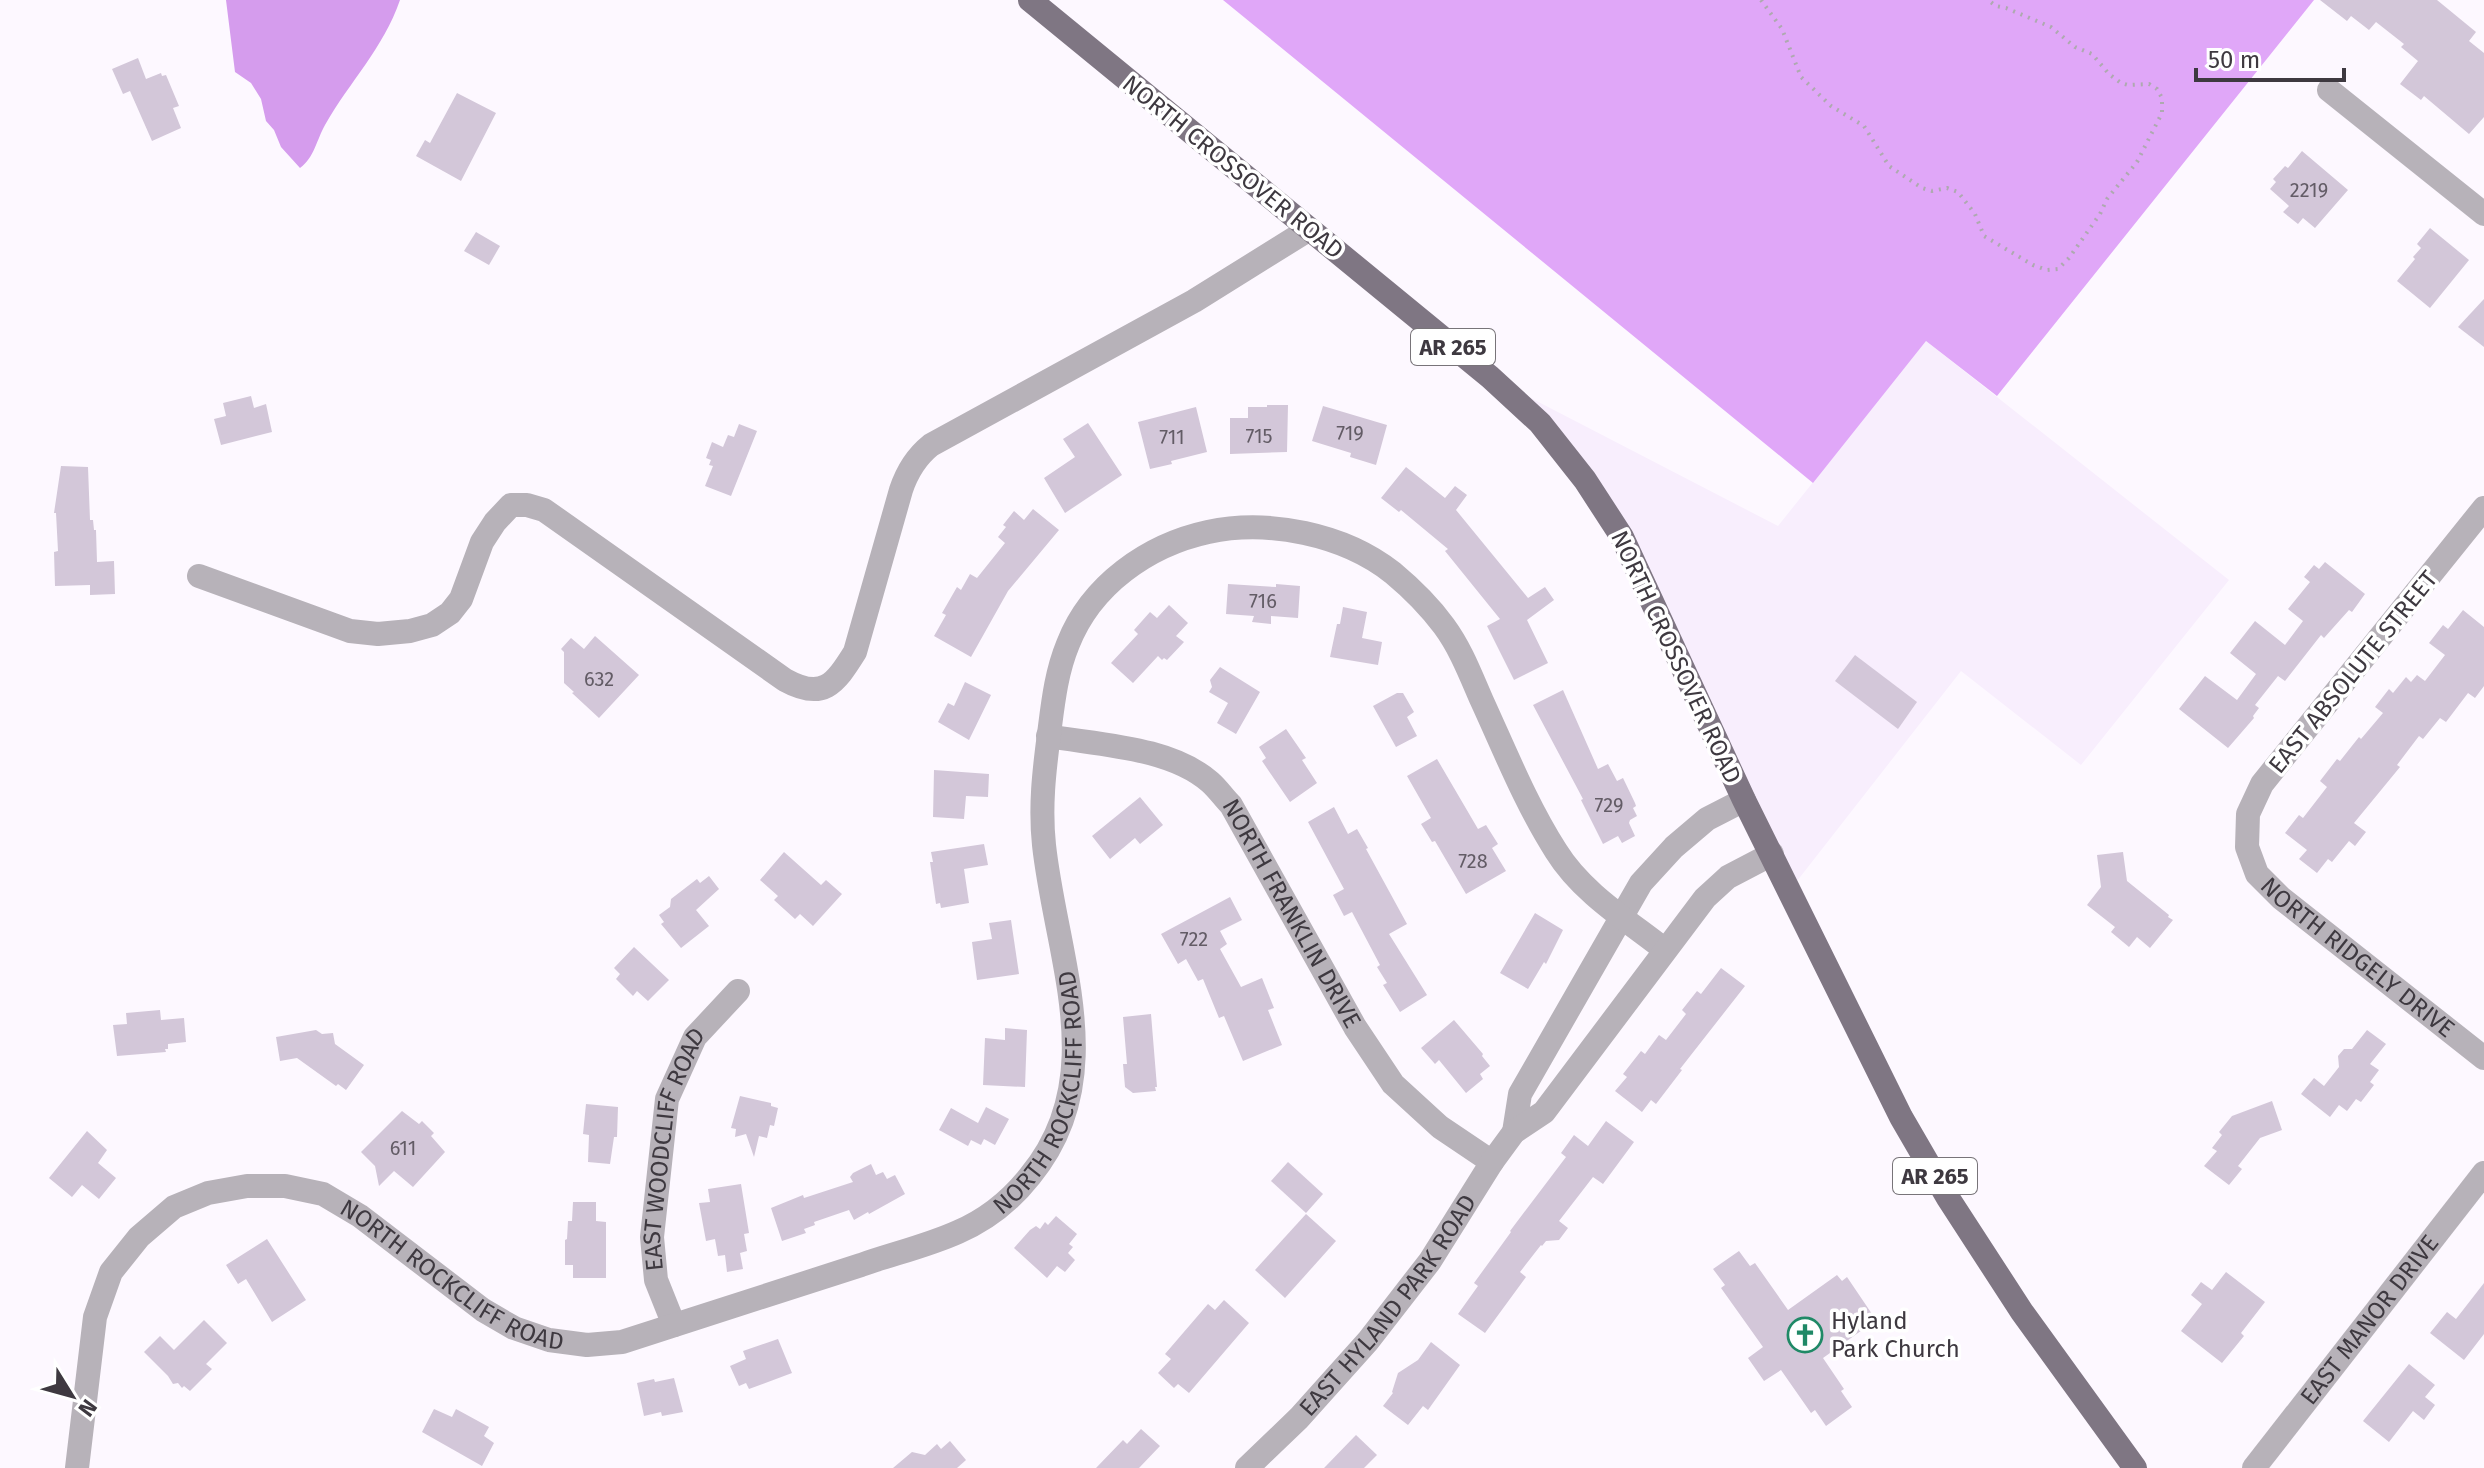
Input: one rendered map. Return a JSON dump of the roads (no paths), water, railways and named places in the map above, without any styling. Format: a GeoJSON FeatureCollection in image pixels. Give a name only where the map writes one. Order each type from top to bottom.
{"type":"FeatureCollection","features":[{"type":"Feature","properties":{"kind":"main road","name":"NORTH CROSSOVER ROAD"},"geometry":{"type":"LineString","coordinates":[[1030,0],[1490,377],[1540,423],[1585,480],[1622,537],[1744,800],[1901,1117],[1948,1198],[2022,1312],[2135,1468]]}},
{"type":"Feature","properties":{"kind":"street"},"geometry":{"type":"LineString","coordinates":[[2329,90],[2484,214]]}},
{"type":"Feature","properties":{"kind":"street"},"geometry":{"type":"LineString","coordinates":[[199,576],[350,631],[378,634],[410,631],[432,625],[450,613],[461,599],[482,542],[495,522],[511,505],[527,505],[544,510],[785,680],[799,688],[815,691],[829,686],[842,673],[855,652],[905,477],[921,453],[1194,301],[1308,230]]}},
{"type":"Feature","properties":{"kind":"street","name":"EAST ABSOLUTE STREET"},"geometry":{"type":"LineString","coordinates":[[2247,847],[2248,814],[2262,784],[2484,508]]}},
{"type":"Feature","properties":{"kind":"street","name":"NORTH ROCKCLIFF ROAD"},"geometry":{"type":"LineString","coordinates":[[77,1468],[95,1317],[111,1272],[139,1237],[174,1207],[208,1193],[247,1186],[285,1186],[323,1194],[360,1216],[483,1310],[514,1328],[549,1340],[587,1345],[622,1342],[958,1232],[996,1211],[1032,1175],[1054,1138],[1069,1103],[1076,1060],[1073,1020],[1044,846],[1041,793],[1055,688],[1069,641],[1085,612],[1106,585],[1155,549],[1194,536],[1241,527],[1295,531],[1322,538],[1389,570],[1420,597],[1444,625],[1461,653],[1514,771],[1556,852],[1584,887],[1665,950]]}},
{"type":"Feature","properties":{"kind":"street","name":"NORTH FRANKLIN DRIVE"},"geometry":{"type":"LineString","coordinates":[[1048,736],[1152,754],[1184,765],[1210,782],[1231,805],[1355,1027],[1393,1084],[1440,1127],[1492,1162]]}},
{"type":"Feature","properties":{"kind":"street","name":"EAST HYLAND PARK ROAD"},"geometry":{"type":"LineString","coordinates":[[1514,1132],[1520,1094],[1641,883],[1674,847],[1707,819],[1744,800]]}},
{"type":"Feature","properties":{"kind":"street","name":"NORTH RIDGELY DRIVE"},"geometry":{"type":"LineString","coordinates":[[2247,847],[2257,874],[2281,898],[2484,1058]]}},
{"type":"Feature","properties":{"kind":"street","name":"EAST HYLAND PARK ROAD"},"geometry":{"type":"LineString","coordinates":[[1247,1468],[1299,1418],[1368,1341],[1430,1261],[1514,1132],[1544,1112],[1705,898],[1728,877],[1772,854]]}},
{"type":"Feature","properties":{"kind":"street","name":"EAST WOODCLIFF ROAD"},"geometry":{"type":"LineString","coordinates":[[674,1325],[656,1280],[652,1237],[667,1099],[695,1037],[738,991]]}},
{"type":"Feature","properties":{"kind":"street","name":"EAST MANOR DRIVE"},"geometry":{"type":"LineString","coordinates":[[2254,1468],[2484,1173]]}},
{"type":"Feature","properties":{"kind":"place","name":"Hyland Park Church"},"geometry":{"type":"Point","coordinates":[1805,1335]}}]}
